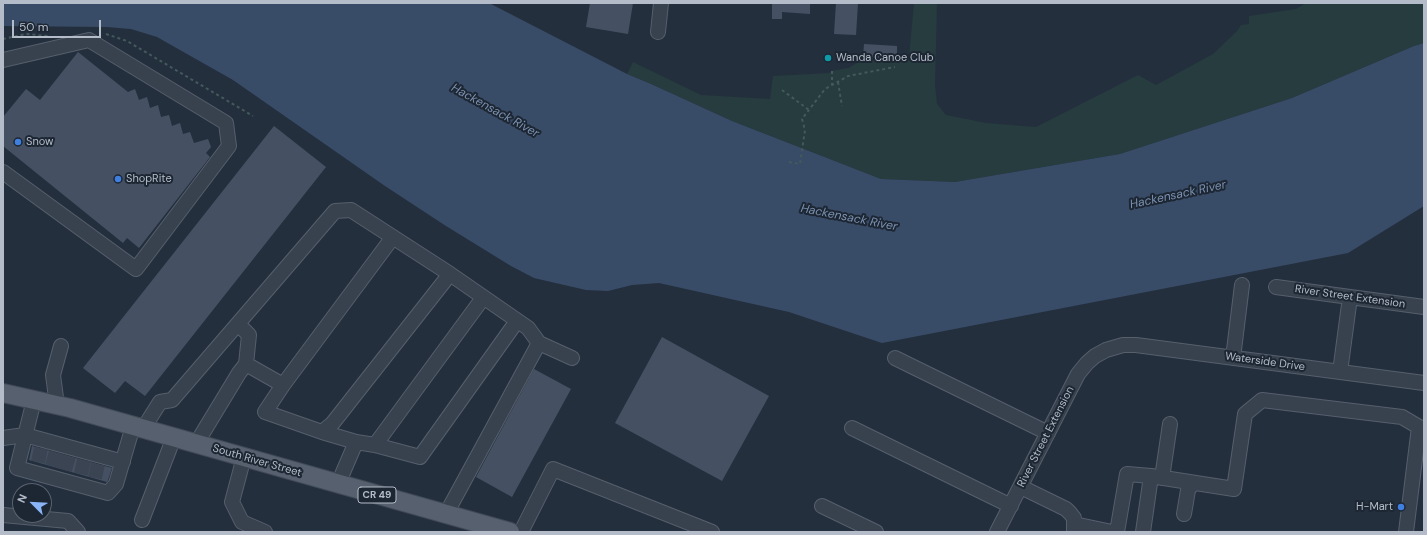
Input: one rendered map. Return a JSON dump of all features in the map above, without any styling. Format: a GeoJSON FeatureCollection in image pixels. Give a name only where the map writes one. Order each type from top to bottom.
{"type":"FeatureCollection","features":[{"type":"Feature","properties":{"kind":"main road","name":"South River Street"},"geometry":{"type":"LineString","coordinates":[[3,393],[57,405],[138,427],[510,532]]}},
{"type":"Feature","properties":{"kind":"street"},"geometry":{"type":"LineString","coordinates":[[658,32],[660,3]]}},
{"type":"Feature","properties":{"kind":"street"},"geometry":{"type":"LineString","coordinates":[[3,60],[89,40],[226,123],[229,146],[136,268],[3,172]]}},
{"type":"Feature","properties":{"kind":"street"},"geometry":{"type":"LineString","coordinates":[[34,400],[17,468],[36,467],[93,483],[108,493],[116,484],[123,462],[138,427],[160,402],[172,400],[335,211],[351,210],[450,274],[528,328],[539,343],[572,358]]}},
{"type":"Feature","properties":{"kind":"street"},"geometry":{"type":"LineString","coordinates":[[393,237],[283,385],[265,412],[356,442],[375,445],[420,457],[517,321]]}},
{"type":"Feature","properties":{"kind":"street"},"geometry":{"type":"LineString","coordinates":[[322,432],[332,424],[450,274]]}},
{"type":"Feature","properties":{"kind":"street"},"geometry":{"type":"LineString","coordinates":[[1233,358],[1242,285]]}},
{"type":"Feature","properties":{"kind":"street","name":"River Street Extension"},"geometry":{"type":"LineString","coordinates":[[1276,287],[1424,307]]}},
{"type":"Feature","properties":{"kind":"street"},"geometry":{"type":"LineString","coordinates":[[1340,372],[1350,297]]}},
{"type":"Feature","properties":{"kind":"street"},"geometry":{"type":"LineString","coordinates":[[375,445],[484,298]]}},
{"type":"Feature","properties":{"kind":"street"},"geometry":{"type":"LineString","coordinates":[[196,444],[246,364],[249,335],[238,324]]}},
{"type":"Feature","properties":{"kind":"street"},"geometry":{"type":"LineString","coordinates":[[446,514],[539,343]]}},
{"type":"Feature","properties":{"kind":"street","name":"Waterside Drive"},"geometry":{"type":"LineString","coordinates":[[1106,350],[1123,345],[1136,345],[1424,383]]}},
{"type":"Feature","properties":{"kind":"street"},"geometry":{"type":"LineString","coordinates":[[57,405],[54,375],[61,346]]}},
{"type":"Feature","properties":{"kind":"street","name":"River Street Extension"},"geometry":{"type":"LineString","coordinates":[[997,532],[1078,374],[1095,356],[1106,350]]}},
{"type":"Feature","properties":{"kind":"street"},"geometry":{"type":"LineString","coordinates":[[895,358],[1048,433]]}},
{"type":"Feature","properties":{"kind":"street"},"geometry":{"type":"LineString","coordinates":[[246,364],[283,385]]}},
{"type":"Feature","properties":{"kind":"street"},"geometry":{"type":"LineString","coordinates":[[1117,532],[1127,474],[1234,489],[1245,414],[1262,400],[1402,417],[1421,428],[1406,532]]}},
{"type":"Feature","properties":{"kind":"street"},"geometry":{"type":"LineString","coordinates":[[1143,532],[1170,424]]}},
{"type":"Feature","properties":{"kind":"street"},"geometry":{"type":"LineString","coordinates":[[852,428],[1011,506]]}},
{"type":"Feature","properties":{"kind":"street"},"geometry":{"type":"LineString","coordinates":[[3,438],[25,435],[42,444],[99,460],[123,462]]}},
{"type":"Feature","properties":{"kind":"street"},"geometry":{"type":"LineString","coordinates":[[142,520],[174,437]]}},
{"type":"Feature","properties":{"kind":"street"},"geometry":{"type":"LineString","coordinates":[[338,484],[356,442]]}},
{"type":"Feature","properties":{"kind":"street"},"geometry":{"type":"LineString","coordinates":[[244,457],[232,502],[242,522],[264,532]]}},
{"type":"Feature","properties":{"kind":"street"},"geometry":{"type":"LineString","coordinates":[[521,532],[553,469],[712,532]]}},
{"type":"Feature","properties":{"kind":"street"},"geometry":{"type":"LineString","coordinates":[[1184,514],[1188,490],[1193,483]]}},
{"type":"Feature","properties":{"kind":"street"},"geometry":{"type":"LineString","coordinates":[[1021,486],[1066,509],[1074,518],[1074,528],[1112,532]]}},
{"type":"Feature","properties":{"kind":"street"},"geometry":{"type":"LineString","coordinates":[[822,506],[876,532]]}},
{"type":"Feature","properties":{"kind":"street"},"geometry":{"type":"LineString","coordinates":[[3,515],[68,521],[78,532]]}},
{"type":"Feature","properties":{"kind":"path"},"geometry":{"type":"LineString","coordinates":[[788,162],[800,164],[805,130],[802,120],[825,89],[848,76],[895,67]]}},
{"type":"Feature","properties":{"kind":"path"},"geometry":{"type":"LineString","coordinates":[[832,71],[832,85]]}},
{"type":"Feature","properties":{"kind":"path"},"geometry":{"type":"LineString","coordinates":[[838,82],[842,106]]}},
{"type":"Feature","properties":{"kind":"path"},"geometry":{"type":"LineString","coordinates":[[782,90],[809,110]]}},
{"type":"Feature","properties":{"kind":"green space"},"geometry":{"type":"Polygon","coordinates":[[[914,3],[937,3],[935,85],[937,104],[946,115],[986,123],[1036,127],[1138,75],[1156,85],[1213,54],[1237,31],[1241,25],[1249,24],[1249,16],[1296,9],[1306,3],[1424,3],[1424,43],[1292,98],[1120,154],[955,182],[881,179],[732,121],[627,74],[633,62],[701,95],[770,99],[773,76],[830,73],[831,71],[848,68],[857,63],[863,57],[897,59],[909,57],[914,3]]]}},
{"type":"Feature","properties":{"kind":"water","name":"Hackensack River"},"geometry":{"type":"Polygon","coordinates":[[[3,3],[489,3],[627,74],[732,121],[881,179],[955,182],[1120,154],[1292,98],[1424,43],[1424,206],[1348,253],[882,343],[789,312],[659,283],[632,285],[608,291],[586,290],[534,278],[511,266],[446,226],[385,186],[233,80],[157,37],[131,29],[107,27],[3,26],[3,3]]]}},
{"type":"Feature","properties":{"kind":"building"},"geometry":{"type":"Polygon","coordinates":[[[590,3],[633,3],[628,34],[586,27],[590,3]]]}},
{"type":"Feature","properties":{"kind":"building"},"geometry":{"type":"Polygon","coordinates":[[[772,3],[810,3],[810,14],[782,12],[782,19],[772,19],[772,3]]]}},
{"type":"Feature","properties":{"kind":"building"},"geometry":{"type":"Polygon","coordinates":[[[836,3],[858,3],[856,35],[834,34],[836,3]]]}},
{"type":"Feature","properties":{"kind":"building"},"geometry":{"type":"Polygon","coordinates":[[[864,44],[897,46],[897,59],[863,57],[864,44]]]}},
{"type":"Feature","properties":{"kind":"building"},"geometry":{"type":"Polygon","coordinates":[[[78,52],[128,92],[135,89],[139,100],[147,97],[150,108],[158,105],[161,117],[169,115],[172,126],[180,123],[183,134],[190,132],[194,143],[208,139],[211,147],[206,153],[210,157],[139,248],[127,238],[123,243],[3,146],[3,117],[26,89],[40,100],[78,52]]]}},
{"type":"Feature","properties":{"kind":"building"},"geometry":{"type":"Polygon","coordinates":[[[274,126],[326,167],[145,396],[125,381],[115,393],[83,368],[274,126]]]}},
{"type":"Feature","properties":{"kind":"building"},"geometry":{"type":"Polygon","coordinates":[[[662,337],[769,396],[722,481],[615,423],[662,337]]]}},
{"type":"Feature","properties":{"kind":"building"},"geometry":{"type":"Polygon","coordinates":[[[534,369],[571,389],[512,497],[476,477],[534,369]]]}},
{"type":"Feature","properties":{"kind":"building"},"geometry":{"type":"Polygon","coordinates":[[[32,446],[112,468],[108,480],[107,482],[29,460],[32,446]]]}},
{"type":"Feature","properties":{"kind":"tunnel"},"geometry":{"type":"LineString","coordinates":[[38,462],[41,448]]}},
{"type":"Feature","properties":{"kind":"tunnel"},"geometry":{"type":"LineString","coordinates":[[52,466],[56,452]]}},
{"type":"Feature","properties":{"kind":"tunnel"},"geometry":{"type":"LineString","coordinates":[[65,470],[69,456]]}},
{"type":"Feature","properties":{"kind":"tunnel"},"geometry":{"type":"LineString","coordinates":[[81,474],[84,460]]}},
{"type":"Feature","properties":{"kind":"tunnel"},"geometry":{"type":"LineString","coordinates":[[95,478],[98,464]]}},
{"type":"Feature","properties":{"kind":"place","name":"Wanda Canoe Club"},"geometry":{"type":"Point","coordinates":[828,58]}},
{"type":"Feature","properties":{"kind":"place","name":"Snow"},"geometry":{"type":"Point","coordinates":[18,142]}},
{"type":"Feature","properties":{"kind":"place","name":"ShopRite"},"geometry":{"type":"Point","coordinates":[118,179]}},
{"type":"Feature","properties":{"kind":"place","name":"H-Mart"},"geometry":{"type":"Point","coordinates":[1401,507]}}]}
